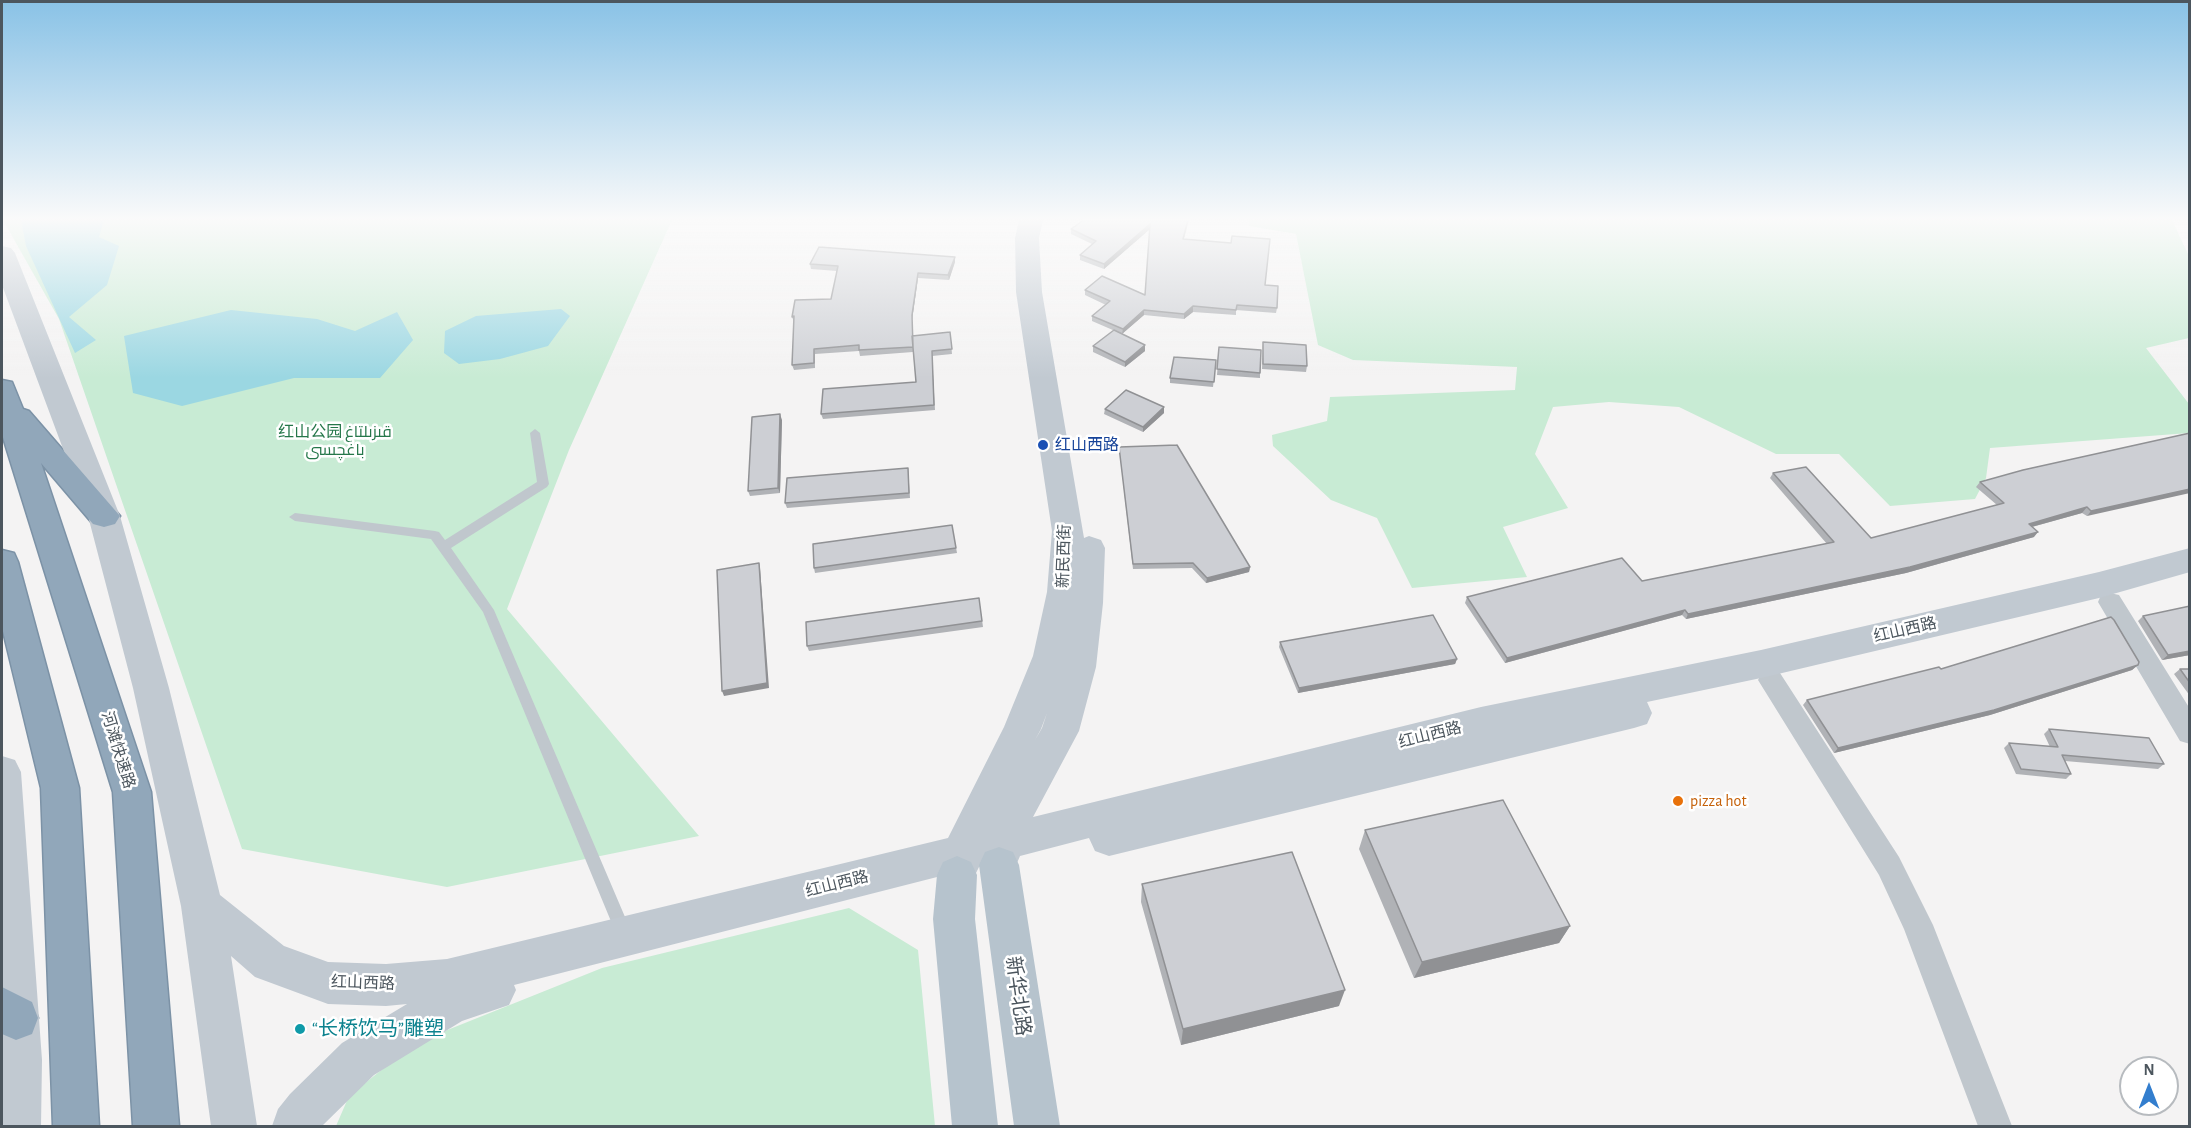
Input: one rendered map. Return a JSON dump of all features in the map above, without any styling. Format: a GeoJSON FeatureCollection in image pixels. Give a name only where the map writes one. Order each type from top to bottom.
{"type":"FeatureCollection","features":[{"type":"Feature","properties":{"kind":"highway"},"geometry":{"type":"LineString","coordinates":[[5,397],[104,516]]}},
{"type":"Feature","properties":{"kind":"highway","name":"河滩快速路"},"geometry":{"type":"LineString","coordinates":[[5,397],[132,792],[156,1126]]}},
{"type":"Feature","properties":{"kind":"highway"},"geometry":{"type":"LineString","coordinates":[[2,562],[60,788],[76,1126]]}},
{"type":"Feature","properties":{"kind":"main road"},"geometry":{"type":"LineString","coordinates":[[10,273],[104,516],[150,688],[202,906],[234,1126]]}},
{"type":"Feature","properties":{"kind":"main road","name":"新民西街"},"geometry":{"type":"LineString","coordinates":[[980,858],[1022,729],[1052,656],[1064,592],[1068,531],[1029,292],[1028,273]]}},
{"type":"Feature","properties":{"kind":"main road","name":"新民西街"},"geometry":{"type":"LineString","coordinates":[[980,858],[1024,794],[1060,731],[1078,667],[1086,603],[1089,544],[1046,273]]}},
{"type":"Feature","properties":{"kind":"main road","name":"红山西路"},"geometry":{"type":"LineString","coordinates":[[295,1126],[306,1110],[358,1059],[452,1002],[644,949],[828,902],[980,858],[1481,722],[1761,664],[2099,585],[2190,560]]}},
{"type":"Feature","properties":{"kind":"main road","name":"红山西路"},"geometry":{"type":"LineString","coordinates":[[202,906],[270,962],[328,983],[386,986],[447,980],[1772,680],[2110,602],[2190,579]]}},
{"type":"Feature","properties":{"kind":"main road"},"geometry":{"type":"LineString","coordinates":[[2,772],[9,1014],[19,1060],[18,1126]]}},
{"type":"Feature","properties":{"kind":"main road"},"geometry":{"type":"LineString","coordinates":[[975,1126],[954,919],[980,858]]}},
{"type":"Feature","properties":{"kind":"main road","name":"新华北路"},"geometry":{"type":"LineString","coordinates":[[980,858],[1037,1126]]}},
{"type":"Feature","properties":{"kind":"street"},"geometry":{"type":"LineString","coordinates":[[2110,602],[2190,733]]}},
{"type":"Feature","properties":{"kind":"street"},"geometry":{"type":"LineString","coordinates":[[1772,680],[1889,866],[1918,925],[1995,1126]]}},
{"type":"Feature","properties":{"kind":"lane"},"geometry":{"type":"LineString","coordinates":[[443,547],[543,484],[536,433]]}},
{"type":"Feature","properties":{"kind":"lane"},"geometry":{"type":"LineString","coordinates":[[295,517],[435,535],[488,610],[626,938]]}},
{"type":"Feature","properties":{"kind":"green space","name":"红山公园 قىزىلتاغ باغچىسى"},"geometry":{"type":"Polygon","coordinates":[[[33,273],[648,273],[569,450],[507,609],[699,836],[447,887],[242,849],[59,319],[33,273]]]}},
{"type":"Feature","properties":{"kind":"green space"},"geometry":{"type":"Polygon","coordinates":[[[1304,273],[2189,273],[2189,338],[2146,348],[2189,404],[2189,433],[1990,448],[1986,478],[1975,499],[1890,506],[1839,454],[1776,454],[1679,407],[1609,402],[1553,407],[1535,454],[1568,508],[1503,527],[1527,577],[1412,588],[1377,518],[1331,500],[1273,446],[1272,435],[1327,421],[1330,397],[1515,390],[1517,367],[1353,360],[1318,345],[1304,273]]]}},
{"type":"Feature","properties":{"kind":"green space"},"geometry":{"type":"Polygon","coordinates":[[[849,908],[918,950],[935,1126],[336,1126],[349,1096],[415,1043],[602,968],[849,908]]]}},
{"type":"Feature","properties":{"kind":"water"},"geometry":{"type":"Polygon","coordinates":[[[38,273],[111,273],[107,285],[69,317],[96,340],[75,353],[38,273]]]}},
{"type":"Feature","properties":{"kind":"water"},"geometry":{"type":"Polygon","coordinates":[[[561,309],[570,316],[548,346],[500,359],[459,364],[444,353],[445,331],[476,316],[561,309]]]}},
{"type":"Feature","properties":{"kind":"water"},"geometry":{"type":"Polygon","coordinates":[[[231,310],[317,319],[355,331],[397,312],[413,340],[380,378],[294,378],[182,406],[133,393],[124,336],[231,310]]]}},
{"type":"Feature","properties":{"kind":"building"},"geometry":{"type":"Polygon","coordinates":[[[837,273],[949,273],[948,275],[918,273],[912,315],[913,347],[859,350],[859,345],[814,349],[814,363],[792,365],[794,316],[792,317],[795,300],[831,299],[837,273]]]}},
{"type":"Feature","properties":{"kind":"building"},"geometry":{"type":"Polygon","coordinates":[[[1147,273],[1266,273],[1265,285],[1278,286],[1277,308],[1237,305],[1236,310],[1193,306],[1184,314],[1144,310],[1123,329],[1092,316],[1110,301],[1085,290],[1102,276],[1145,295],[1147,273]]]}},
{"type":"Feature","properties":{"kind":"building"},"geometry":{"type":"Polygon","coordinates":[[[1114,330],[1145,345],[1125,362],[1093,346],[1114,330]]]}},
{"type":"Feature","properties":{"kind":"building"},"geometry":{"type":"Polygon","coordinates":[[[950,332],[952,349],[932,351],[934,405],[821,414],[823,389],[916,382],[912,336],[950,332]]]}},
{"type":"Feature","properties":{"kind":"building"},"geometry":{"type":"Polygon","coordinates":[[[1263,342],[1306,345],[1307,366],[1263,364],[1263,342]]]}},
{"type":"Feature","properties":{"kind":"building"},"geometry":{"type":"Polygon","coordinates":[[[1219,347],[1261,350],[1260,373],[1217,369],[1219,347]]]}},
{"type":"Feature","properties":{"kind":"building"},"geometry":{"type":"Polygon","coordinates":[[[1174,357],[1216,360],[1214,382],[1170,378],[1174,357]]]}},
{"type":"Feature","properties":{"kind":"building"},"geometry":{"type":"Polygon","coordinates":[[[1126,390],[1164,407],[1143,427],[1105,409],[1126,390]]]}},
{"type":"Feature","properties":{"kind":"building"},"geometry":{"type":"Polygon","coordinates":[[[780,414],[778,488],[748,491],[752,417],[780,414]]]}},
{"type":"Feature","properties":{"kind":"building"},"geometry":{"type":"Polygon","coordinates":[[[2190,433],[2190,489],[2091,511],[2087,507],[2029,524],[2038,532],[1910,567],[1688,614],[1685,610],[1507,658],[1467,597],[1622,558],[1642,581],[1834,542],[1773,473],[1806,467],[1871,538],[2004,503],[1980,482],[2023,470],[2190,433]]]}},
{"type":"Feature","properties":{"kind":"building"},"geometry":{"type":"Polygon","coordinates":[[[1177,445],[1250,567],[1207,578],[1193,563],[1133,564],[1119,447],[1177,445]]]}},
{"type":"Feature","properties":{"kind":"building"},"geometry":{"type":"Polygon","coordinates":[[[908,468],[909,493],[785,503],[787,478],[908,468]]]}},
{"type":"Feature","properties":{"kind":"building"},"geometry":{"type":"Polygon","coordinates":[[[952,525],[956,548],[814,568],[813,544],[952,525]]]}},
{"type":"Feature","properties":{"kind":"building"},"geometry":{"type":"Polygon","coordinates":[[[759,563],[767,683],[722,691],[717,570],[759,563]]]}},
{"type":"Feature","properties":{"kind":"building"},"geometry":{"type":"Polygon","coordinates":[[[979,598],[982,621],[807,646],[806,622],[979,598]]]}},
{"type":"Feature","properties":{"kind":"building"},"geometry":{"type":"Polygon","coordinates":[[[2190,606],[2190,651],[2168,655],[2143,616],[2190,606]]]}},
{"type":"Feature","properties":{"kind":"building"},"geometry":{"type":"Polygon","coordinates":[[[1433,615],[1457,659],[1299,688],[1280,642],[1433,615]]]}},
{"type":"Feature","properties":{"kind":"building"},"geometry":{"type":"Polygon","coordinates":[[[2111,617],[2139,662],[2138,665],[1994,710],[1838,748],[1807,700],[1939,667],[1941,669],[2111,617]]]}},
{"type":"Feature","properties":{"kind":"building"},"geometry":{"type":"Polygon","coordinates":[[[2180,669],[2190,669],[2190,683],[2180,669]]]}},
{"type":"Feature","properties":{"kind":"building"},"geometry":{"type":"Polygon","coordinates":[[[2049,729],[2149,738],[2164,764],[2062,755],[2071,774],[2021,769],[2009,743],[2058,747],[2049,729]]]}},
{"type":"Feature","properties":{"kind":"building"},"geometry":{"type":"Polygon","coordinates":[[[1503,800],[1570,926],[1422,962],[1365,830],[1503,800]]]}},
{"type":"Feature","properties":{"kind":"building"},"geometry":{"type":"Polygon","coordinates":[[[1292,852],[1345,990],[1183,1029],[1142,884],[1292,852]]]}},
{"type":"Feature","properties":{"kind":"place","name":"红山西路"},"geometry":{"type":"Point","coordinates":[1043,445]}},
{"type":"Feature","properties":{"kind":"place","name":"pizza hot"},"geometry":{"type":"Point","coordinates":[1678,801]}},
{"type":"Feature","properties":{"kind":"place","name":"“长桥饮马”雕塑"},"geometry":{"type":"Point","coordinates":[300,1029]}}]}
